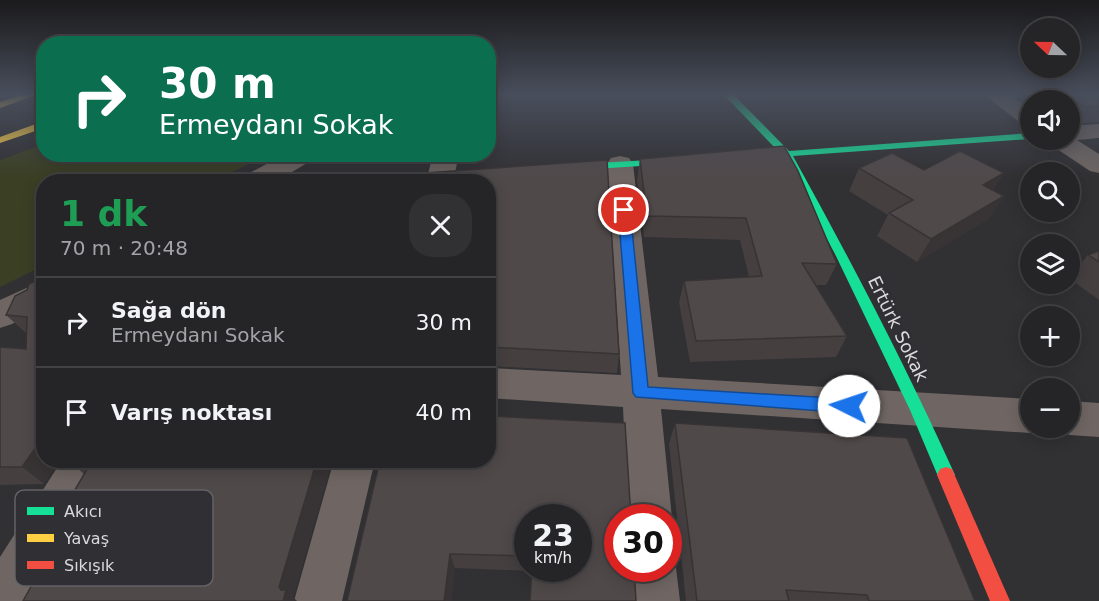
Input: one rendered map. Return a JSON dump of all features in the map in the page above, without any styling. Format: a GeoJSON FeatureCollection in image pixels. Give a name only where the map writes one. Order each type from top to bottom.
{"type":"FeatureCollection","features":[{"type":"Feature","properties":{"kind":"main road","name":"Ertürk Sokak"},"geometry":{"type":"LineString","coordinates":[[755,122],[787,155],[841,254],[918,410],[1000,601]]}},
{"type":"Feature","properties":{"kind":"main road"},"geometry":{"type":"LineString","coordinates":[[0,141],[36,127]]}},
{"type":"Feature","properties":{"kind":"main road"},"geometry":{"type":"LineString","coordinates":[[727,158],[1020,137]]}},
{"type":"Feature","properties":{"kind":"main road"},"geometry":{"type":"LineString","coordinates":[[548,169],[692,160]]}},
{"type":"Feature","properties":{"kind":"street"},"geometry":{"type":"LineString","coordinates":[[1080,132],[1099,131]]}},
{"type":"Feature","properties":{"kind":"street"},"geometry":{"type":"LineString","coordinates":[[1076,150],[1099,165]]}},
{"type":"Feature","properties":{"kind":"street"},"geometry":{"type":"LineString","coordinates":[[269,174],[290,162]]}},
{"type":"Feature","properties":{"kind":"street"},"geometry":{"type":"LineString","coordinates":[[620,164],[649,504]]}},
{"type":"Feature","properties":{"kind":"street"},"geometry":{"type":"LineString","coordinates":[[0,315],[36,296]]}},
{"type":"Feature","properties":{"kind":"street"},"geometry":{"type":"LineString","coordinates":[[496,383],[1020,415]]}},
{"type":"Feature","properties":{"kind":"street"},"geometry":{"type":"LineString","coordinates":[[1080,419],[1099,420]]}},
{"type":"Feature","properties":{"kind":"street"},"geometry":{"type":"LineString","coordinates":[[67,490],[80,468]]}},
{"type":"Feature","properties":{"kind":"street"},"geometry":{"type":"LineString","coordinates":[[318,601],[353,468]]}},
{"type":"Feature","properties":{"kind":"street"},"geometry":{"type":"LineString","coordinates":[[0,601],[15,576]]}},
{"type":"Feature","properties":{"kind":"street"},"geometry":{"type":"LineString","coordinates":[[654,582],[656,601]]}},
{"type":"Feature","properties":{"kind":"green space"},"geometry":{"type":"Polygon","coordinates":[[[36,147],[36,162],[253,162],[228,174],[36,174],[36,269],[0,287],[0,160],[36,147]]]}},
{"type":"Feature","properties":{"kind":"building"},"geometry":{"type":"Polygon","coordinates":[[[784,146],[798,171],[837,264],[802,263],[847,336],[696,341],[684,281],[762,276],[746,218],[647,216],[640,159],[784,146]]]}},
{"type":"Feature","properties":{"kind":"building"},"geometry":{"type":"Polygon","coordinates":[[[960,151],[1004,173],[983,185],[1004,196],[931,239],[889,213],[913,200],[859,168],[892,153],[924,170],[960,151]]]}},
{"type":"Feature","properties":{"kind":"building"},"geometry":{"type":"Polygon","coordinates":[[[607,160],[619,354],[496,347],[496,174],[410,174],[607,160]]]}},
{"type":"Feature","properties":{"kind":"building"},"geometry":{"type":"Polygon","coordinates":[[[1099,251],[1099,262],[1088,255],[1099,251]]]}},
{"type":"Feature","properties":{"kind":"building"},"geometry":{"type":"Polygon","coordinates":[[[36,281],[36,447],[22,467],[0,467],[0,347],[26,349],[27,317],[6,315],[15,296],[27,290],[29,284],[36,281]]]}},
{"type":"Feature","properties":{"kind":"building"},"geometry":{"type":"Polygon","coordinates":[[[496,416],[625,423],[630,504],[604,504],[604,582],[635,582],[636,601],[530,601],[531,582],[592,582],[592,504],[514,504],[514,556],[450,554],[444,601],[347,601],[378,468],[496,468],[496,416]]]}},
{"type":"Feature","properties":{"kind":"building"},"geometry":{"type":"Polygon","coordinates":[[[675,423],[907,438],[975,601],[869,601],[867,595],[786,590],[789,601],[697,601],[675,423]]]}},
{"type":"Feature","properties":{"kind":"building"},"geometry":{"type":"Polygon","coordinates":[[[88,468],[315,468],[279,587],[281,590],[286,590],[283,601],[23,601],[31,586],[213,586],[213,490],[75,490],[88,468]]]}},
{"type":"Feature","properties":{"kind":"traffic: fast"},"geometry":{"type":"LineString","coordinates":[[755,122],[787,155],[841,254],[918,410],[946,475]]}},
{"type":"Feature","properties":{"kind":"traffic: fast"},"geometry":{"type":"LineString","coordinates":[[743,157],[1020,137]]}},
{"type":"Feature","properties":{"kind":"traffic: fast"},"geometry":{"type":"LineString","coordinates":[[563,168],[683,161]]}},
{"type":"Feature","properties":{"kind":"traffic: slow"},"geometry":{"type":"LineString","coordinates":[[0,140],[36,127]]}},
{"type":"Feature","properties":{"kind":"traffic: jam"},"geometry":{"type":"LineString","coordinates":[[946,475],[1000,601]]}},
{"type":"Feature","properties":{"kind":"route"},"geometry":{"type":"LineString","coordinates":[[624,210],[641,393],[849,406]]}}]}
